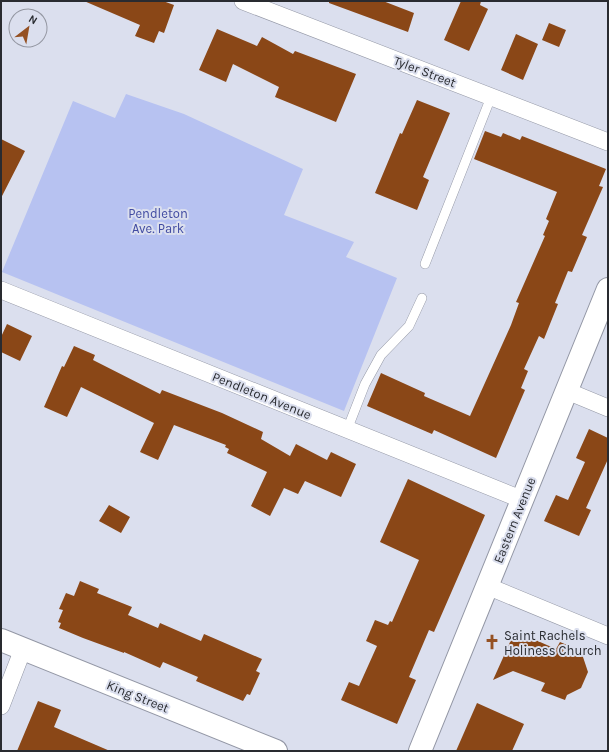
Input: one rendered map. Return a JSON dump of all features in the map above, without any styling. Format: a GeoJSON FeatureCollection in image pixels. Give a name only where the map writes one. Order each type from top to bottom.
{"type":"FeatureCollection","features":[{"type":"Feature","properties":{"kind":"street","name":"Tyler Street"},"geometry":{"type":"LineString","coordinates":[[243,1],[608,142]]}},
{"type":"Feature","properties":{"kind":"street","name":"Eastern Avenue"},"geometry":{"type":"LineString","coordinates":[[420,751],[608,289]]}},
{"type":"Feature","properties":{"kind":"street","name":"Pendleton Avenue"},"geometry":{"type":"LineString","coordinates":[[1,291],[523,500]]}},
{"type":"Feature","properties":{"kind":"street"},"geometry":{"type":"LineString","coordinates":[[567,391],[608,408]]}},
{"type":"Feature","properties":{"kind":"street"},"geometry":{"type":"LineString","coordinates":[[488,586],[608,636]]}},
{"type":"Feature","properties":{"kind":"street","name":"King Street"},"geometry":{"type":"LineString","coordinates":[[1,640],[276,751]]}},
{"type":"Feature","properties":{"kind":"street"},"geometry":{"type":"LineString","coordinates":[[1,706],[24,649]]}},
{"type":"Feature","properties":{"kind":"lane"},"geometry":{"type":"LineString","coordinates":[[425,264],[491,97]]}},
{"type":"Feature","properties":{"kind":"lane"},"geometry":{"type":"LineString","coordinates":[[347,430],[365,384],[381,355],[409,326],[422,298]]}},
{"type":"Feature","properties":{"kind":"green space","name":"Pendleton Ave. Park"},"geometry":{"type":"Polygon","coordinates":[[[126,94],[184,114],[303,169],[284,215],[354,242],[346,257],[397,278],[344,411],[2,272],[73,101],[115,118],[126,94]]]}},
{"type":"Feature","properties":{"kind":"building"},"geometry":{"type":"Polygon","coordinates":[[[84,1],[163,1],[174,5],[164,33],[159,31],[154,43],[135,36],[140,25],[84,1]]]}},
{"type":"Feature","properties":{"kind":"building"},"geometry":{"type":"Polygon","coordinates":[[[329,1],[383,1],[414,13],[408,32],[329,3],[329,1]]]}},
{"type":"Feature","properties":{"kind":"building"},"geometry":{"type":"Polygon","coordinates":[[[461,1],[481,1],[480,5],[488,9],[469,51],[444,40],[461,1]]]}},
{"type":"Feature","properties":{"kind":"building"},"geometry":{"type":"Polygon","coordinates":[[[549,23],[566,30],[559,47],[542,40],[549,23]]]}},
{"type":"Feature","properties":{"kind":"building"},"geometry":{"type":"Polygon","coordinates":[[[217,29],[257,46],[262,37],[293,54],[295,51],[356,74],[336,122],[275,97],[279,87],[233,64],[226,82],[199,70],[217,29]]]}},
{"type":"Feature","properties":{"kind":"building"},"geometry":{"type":"Polygon","coordinates":[[[516,34],[538,44],[523,80],[501,70],[516,34]]]}},
{"type":"Feature","properties":{"kind":"building"},"geometry":{"type":"Polygon","coordinates":[[[417,100],[450,113],[423,177],[429,180],[417,210],[375,193],[400,133],[402,134],[417,100]]]}},
{"type":"Feature","properties":{"kind":"building"},"geometry":{"type":"Polygon","coordinates":[[[485,131],[501,137],[503,133],[520,140],[522,136],[606,169],[599,186],[603,187],[582,235],[587,237],[572,272],[568,271],[555,303],[558,304],[544,339],[539,336],[524,369],[528,371],[521,388],[525,390],[496,458],[434,430],[432,434],[367,406],[381,373],[425,393],[424,396],[470,416],[511,325],[519,303],[516,302],[545,236],[543,235],[549,221],[546,219],[557,192],[474,159],[485,131]]]}},
{"type":"Feature","properties":{"kind":"building"},"geometry":{"type":"Polygon","coordinates":[[[1,139],[25,151],[1,198],[1,139]]]}},
{"type":"Feature","properties":{"kind":"building"},"geometry":{"type":"Polygon","coordinates":[[[7,324],[32,336],[20,361],[1,352],[1,337],[7,324]]]}},
{"type":"Feature","properties":{"kind":"building"},"geometry":{"type":"Polygon","coordinates":[[[74,346],[95,355],[93,360],[160,394],[162,390],[222,413],[263,432],[261,439],[290,456],[296,444],[327,460],[331,452],[356,464],[341,497],[305,481],[298,494],[284,488],[270,516],[251,506],[267,472],[227,453],[229,449],[225,447],[226,445],[174,425],[158,460],[140,452],[154,423],[81,387],[67,417],[44,407],[62,366],[64,367],[74,346]]]}},
{"type":"Feature","properties":{"kind":"building"},"geometry":{"type":"Polygon","coordinates":[[[589,429],[608,438],[608,459],[586,508],[591,510],[579,536],[544,521],[556,495],[568,500],[585,462],[576,458],[589,429]]]}},
{"type":"Feature","properties":{"kind":"building"},"geometry":{"type":"Polygon","coordinates":[[[408,479],[485,515],[434,632],[429,630],[409,677],[416,680],[397,724],[341,700],[349,682],[359,686],[377,646],[366,641],[375,620],[388,625],[390,621],[392,622],[419,560],[380,542],[408,479]]]}},
{"type":"Feature","properties":{"kind":"building"},"geometry":{"type":"Polygon","coordinates":[[[109,505],[130,517],[121,533],[99,521],[109,505]]]}},
{"type":"Feature","properties":{"kind":"building"},"geometry":{"type":"Polygon","coordinates":[[[80,581],[99,589],[97,593],[132,607],[128,615],[158,628],[160,623],[201,641],[204,634],[262,659],[256,671],[260,673],[250,695],[247,694],[243,701],[196,681],[198,677],[163,662],[160,668],[124,652],[59,628],[61,623],[58,622],[63,610],[59,609],[66,593],[74,596],[80,581]]]}},
{"type":"Feature","properties":{"kind":"building"},"geometry":{"type":"Polygon","coordinates":[[[515,631],[556,649],[560,642],[581,651],[588,672],[581,688],[567,695],[565,700],[541,691],[545,683],[513,671],[493,680],[515,631]]]}},
{"type":"Feature","properties":{"kind":"building"},"geometry":{"type":"Polygon","coordinates":[[[38,701],[61,710],[54,727],[110,751],[17,751],[38,701]]]}},
{"type":"Feature","properties":{"kind":"building"},"geometry":{"type":"Polygon","coordinates":[[[477,703],[524,724],[512,751],[456,751],[477,703]]]}},
{"type":"Feature","properties":{"kind":"place","name":"Saint Rachels Holiness Church"},"geometry":{"type":"Point","coordinates":[492,642]}}]}
